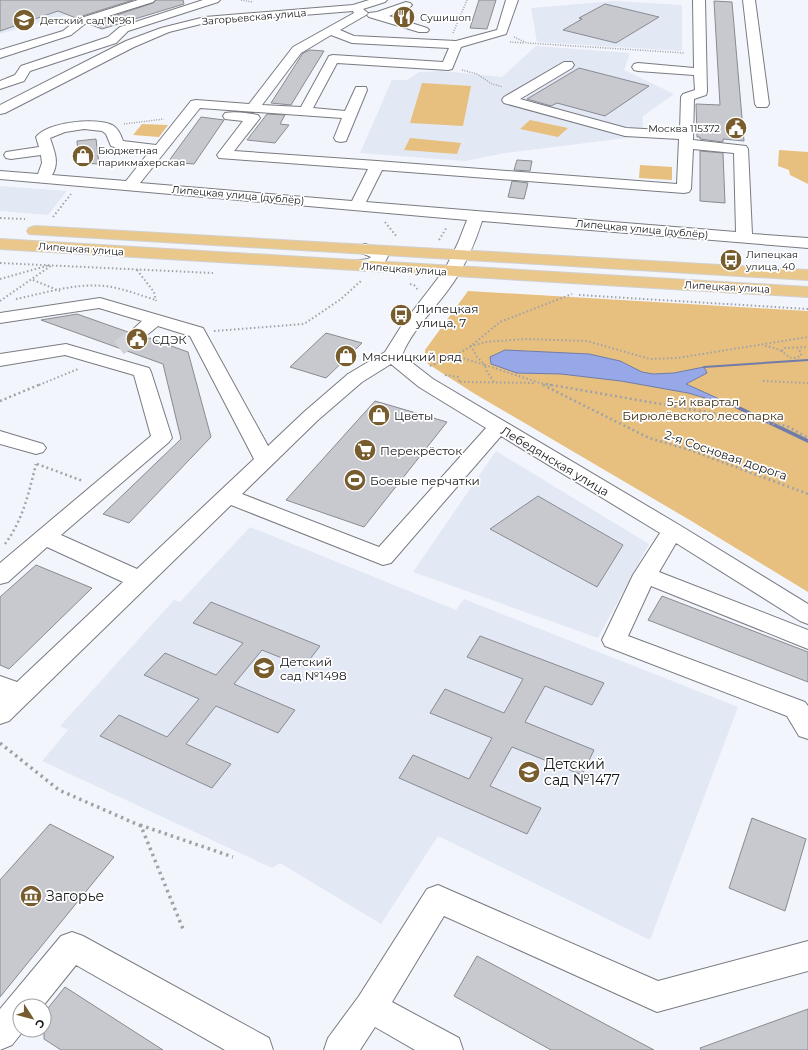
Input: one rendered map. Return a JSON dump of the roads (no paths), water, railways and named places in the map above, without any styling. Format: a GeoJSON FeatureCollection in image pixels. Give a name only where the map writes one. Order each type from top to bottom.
{"type":"FeatureCollection","features":[{"type":"Feature","properties":{"kind":"main road","name":"Липецкая улица"},"geometry":{"type":"LineString","coordinates":[[0,230],[365,249],[808,275]]}},
{"type":"Feature","properties":{"kind":"main road","name":"Липецкая улица"},"geometry":{"type":"LineString","coordinates":[[0,244],[361,273],[452,272],[808,292]]}},
{"type":"Feature","properties":{"kind":"street"},"geometry":{"type":"LineString","coordinates":[[0,54],[66,33],[82,21],[149,0]]}},
{"type":"Feature","properties":{"kind":"street"},"geometry":{"type":"LineString","coordinates":[[0,84],[20,78],[26,69],[112,40],[124,29],[214,0]]}},
{"type":"Feature","properties":{"kind":"street","name":"Загорьевская улица"},"geometry":{"type":"LineString","coordinates":[[0,110],[130,44],[165,30],[204,20],[294,13],[358,11],[381,0]]}},
{"type":"Feature","properties":{"kind":"street"},"geometry":{"type":"LineString","coordinates":[[331,31],[352,39],[452,45],[502,32],[512,0]]}},
{"type":"Feature","properties":{"kind":"street"},"geometry":{"type":"LineString","coordinates":[[186,116],[253,118],[224,154],[684,189],[688,97],[701,92],[699,0]]}},
{"type":"Feature","properties":{"kind":"street"},"geometry":{"type":"LineString","coordinates":[[749,0],[762,104]]}},
{"type":"Feature","properties":{"kind":"street"},"geometry":{"type":"LineString","coordinates":[[278,2],[289,7],[294,13]]}},
{"type":"Feature","properties":{"kind":"street"},"geometry":{"type":"LineString","coordinates":[[378,16],[406,5]]}},
{"type":"Feature","properties":{"kind":"street"},"geometry":{"type":"LineString","coordinates":[[253,108],[297,50],[331,31],[358,11],[423,30]]}},
{"type":"Feature","properties":{"kind":"street"},"geometry":{"type":"LineString","coordinates":[[476,39],[510,42]]}},
{"type":"Feature","properties":{"kind":"street"},"geometry":{"type":"LineString","coordinates":[[305,111],[333,59],[448,66],[452,45]]}},
{"type":"Feature","properties":{"kind":"street"},"geometry":{"type":"LineString","coordinates":[[568,65],[520,92],[509,100],[625,132],[741,149],[744,237]]}},
{"type":"Feature","properties":{"kind":"street"},"geometry":{"type":"LineString","coordinates":[[638,67],[701,72]]}},
{"type":"Feature","properties":{"kind":"street"},"geometry":{"type":"LineString","coordinates":[[341,138],[361,90]]}},
{"type":"Feature","properties":{"kind":"street"},"geometry":{"type":"LineString","coordinates":[[130,186],[196,104],[350,114]]}},
{"type":"Feature","properties":{"kind":"street"},"geometry":{"type":"LineString","coordinates":[[42,178],[51,164],[43,138],[46,134],[56,130],[94,125],[108,128],[115,136],[116,143],[124,146],[158,150]]}},
{"type":"Feature","properties":{"kind":"street"},"geometry":{"type":"LineString","coordinates":[[11,155],[47,150]]}},
{"type":"Feature","properties":{"kind":"street"},"geometry":{"type":"LineString","coordinates":[[356,205],[377,165]]}},
{"type":"Feature","properties":{"kind":"street","name":"Липецкая улица (дублёр)"},"geometry":{"type":"LineString","coordinates":[[0,175],[808,243]]}},
{"type":"Feature","properties":{"kind":"street"},"geometry":{"type":"LineString","coordinates":[[0,714],[10,691],[140,580],[311,416],[355,378],[393,355],[395,349],[405,334],[452,272],[462,255],[476,216]]}},
{"type":"Feature","properties":{"kind":"street"},"geometry":{"type":"LineString","coordinates":[[361,273],[379,259],[380,256],[375,252],[365,249]]}},
{"type":"Feature","properties":{"kind":"street"},"geometry":{"type":"LineString","coordinates":[[0,318],[100,303],[197,332],[265,459]]}},
{"type":"Feature","properties":{"kind":"street"},"geometry":{"type":"LineString","coordinates":[[137,334],[158,320]]}},
{"type":"Feature","properties":{"kind":"street"},"geometry":{"type":"LineString","coordinates":[[100,360],[119,348]]}},
{"type":"Feature","properties":{"kind":"street"},"geometry":{"type":"LineString","coordinates":[[0,360],[66,349],[142,372],[162,438],[0,576]]}},
{"type":"Feature","properties":{"kind":"street","name":"Лебедянская улица"},"geometry":{"type":"LineString","coordinates":[[393,355],[398,361],[426,383],[673,531],[808,615]]}},
{"type":"Feature","properties":{"kind":"street"},"geometry":{"type":"LineString","coordinates":[[228,496],[383,557],[498,427]]}},
{"type":"Feature","properties":{"kind":"street"},"geometry":{"type":"LineString","coordinates":[[0,437],[36,448]]}},
{"type":"Feature","properties":{"kind":"street"},"geometry":{"type":"LineString","coordinates":[[673,531],[645,575],[614,640],[796,709],[808,728]]}},
{"type":"Feature","properties":{"kind":"street"},"geometry":{"type":"LineString","coordinates":[[45,537],[140,580]]}},
{"type":"Feature","properties":{"kind":"street"},"geometry":{"type":"LineString","coordinates":[[645,575],[808,640]]}},
{"type":"Feature","properties":{"kind":"street"},"geometry":{"type":"LineString","coordinates":[[340,1050],[370,1007],[438,899],[657,997],[808,956]]}},
{"type":"Feature","properties":{"kind":"street"},"geometry":{"type":"LineString","coordinates":[[30,998],[72,946],[257,1050]]}},
{"type":"Feature","properties":{"kind":"street"},"geometry":{"type":"LineString","coordinates":[[370,1007],[447,1050]]}},
{"type":"Feature","properties":{"kind":"street"},"geometry":{"type":"LineString","coordinates":[[0,1034],[12,1020]]}},
{"type":"Feature","properties":{"kind":"water"},"geometry":{"type":"Polygon","coordinates":[[[505,350],[589,354],[620,361],[642,372],[653,374],[674,373],[704,367],[707,373],[686,384],[737,407],[688,393],[621,381],[561,374],[517,373],[491,364],[490,357],[505,350]]]}},
{"type":"Feature","properties":{"kind":"waterway"},"geometry":{"type":"LineString","coordinates":[[704,367],[808,360]]}},
{"type":"Feature","properties":{"kind":"waterway"},"geometry":{"type":"LineString","coordinates":[[737,407],[808,441]]}},
{"type":"Feature","properties":{"kind":"tunnel"},"geometry":{"type":"LineString","coordinates":[[119,348],[137,334]]}},
{"type":"Feature","properties":{"kind":"place","name":"Сушишоп"},"geometry":{"type":"Point","coordinates":[404,17]}},
{"type":"Feature","properties":{"kind":"place","name":"Детский сад №961"},"geometry":{"type":"Point","coordinates":[24,20]}},
{"type":"Feature","properties":{"kind":"place","name":"Москва 115372"},"geometry":{"type":"Point","coordinates":[736,128]}},
{"type":"Feature","properties":{"kind":"place","name":"Бюджетная парикмахерская"},"geometry":{"type":"Point","coordinates":[83,156]}},
{"type":"Feature","properties":{"kind":"place","name":"Липецкая улица, 40"},"geometry":{"type":"Point","coordinates":[731,260]}},
{"type":"Feature","properties":{"kind":"place","name":"Липецкая улица, 7"},"geometry":{"type":"Point","coordinates":[401,315]}},
{"type":"Feature","properties":{"kind":"place","name":"СДЭК"},"geometry":{"type":"Point","coordinates":[137,339]}},
{"type":"Feature","properties":{"kind":"place","name":"Мясницкий ряд"},"geometry":{"type":"Point","coordinates":[346,356]}},
{"type":"Feature","properties":{"kind":"place","name":"Цветы"},"geometry":{"type":"Point","coordinates":[379,415]}},
{"type":"Feature","properties":{"kind":"place","name":"Перекрёсток"},"geometry":{"type":"Point","coordinates":[365,450]}},
{"type":"Feature","properties":{"kind":"place","name":"Боевые перчатки"},"geometry":{"type":"Point","coordinates":[355,480]}},
{"type":"Feature","properties":{"kind":"place","name":"Детский сад №1498"},"geometry":{"type":"Point","coordinates":[264,668]}},
{"type":"Feature","properties":{"kind":"place","name":"Детский сад №1477"},"geometry":{"type":"Point","coordinates":[529,772]}},
{"type":"Feature","properties":{"kind":"place","name":"Загорье"},"geometry":{"type":"Point","coordinates":[31,896]}},
{"type":"Feature","properties":{"kind":"park label","name":"5-й квартал Бирюлёвского лесопарка"},"geometry":{"type":"Point","coordinates":[703,408]}}]}
